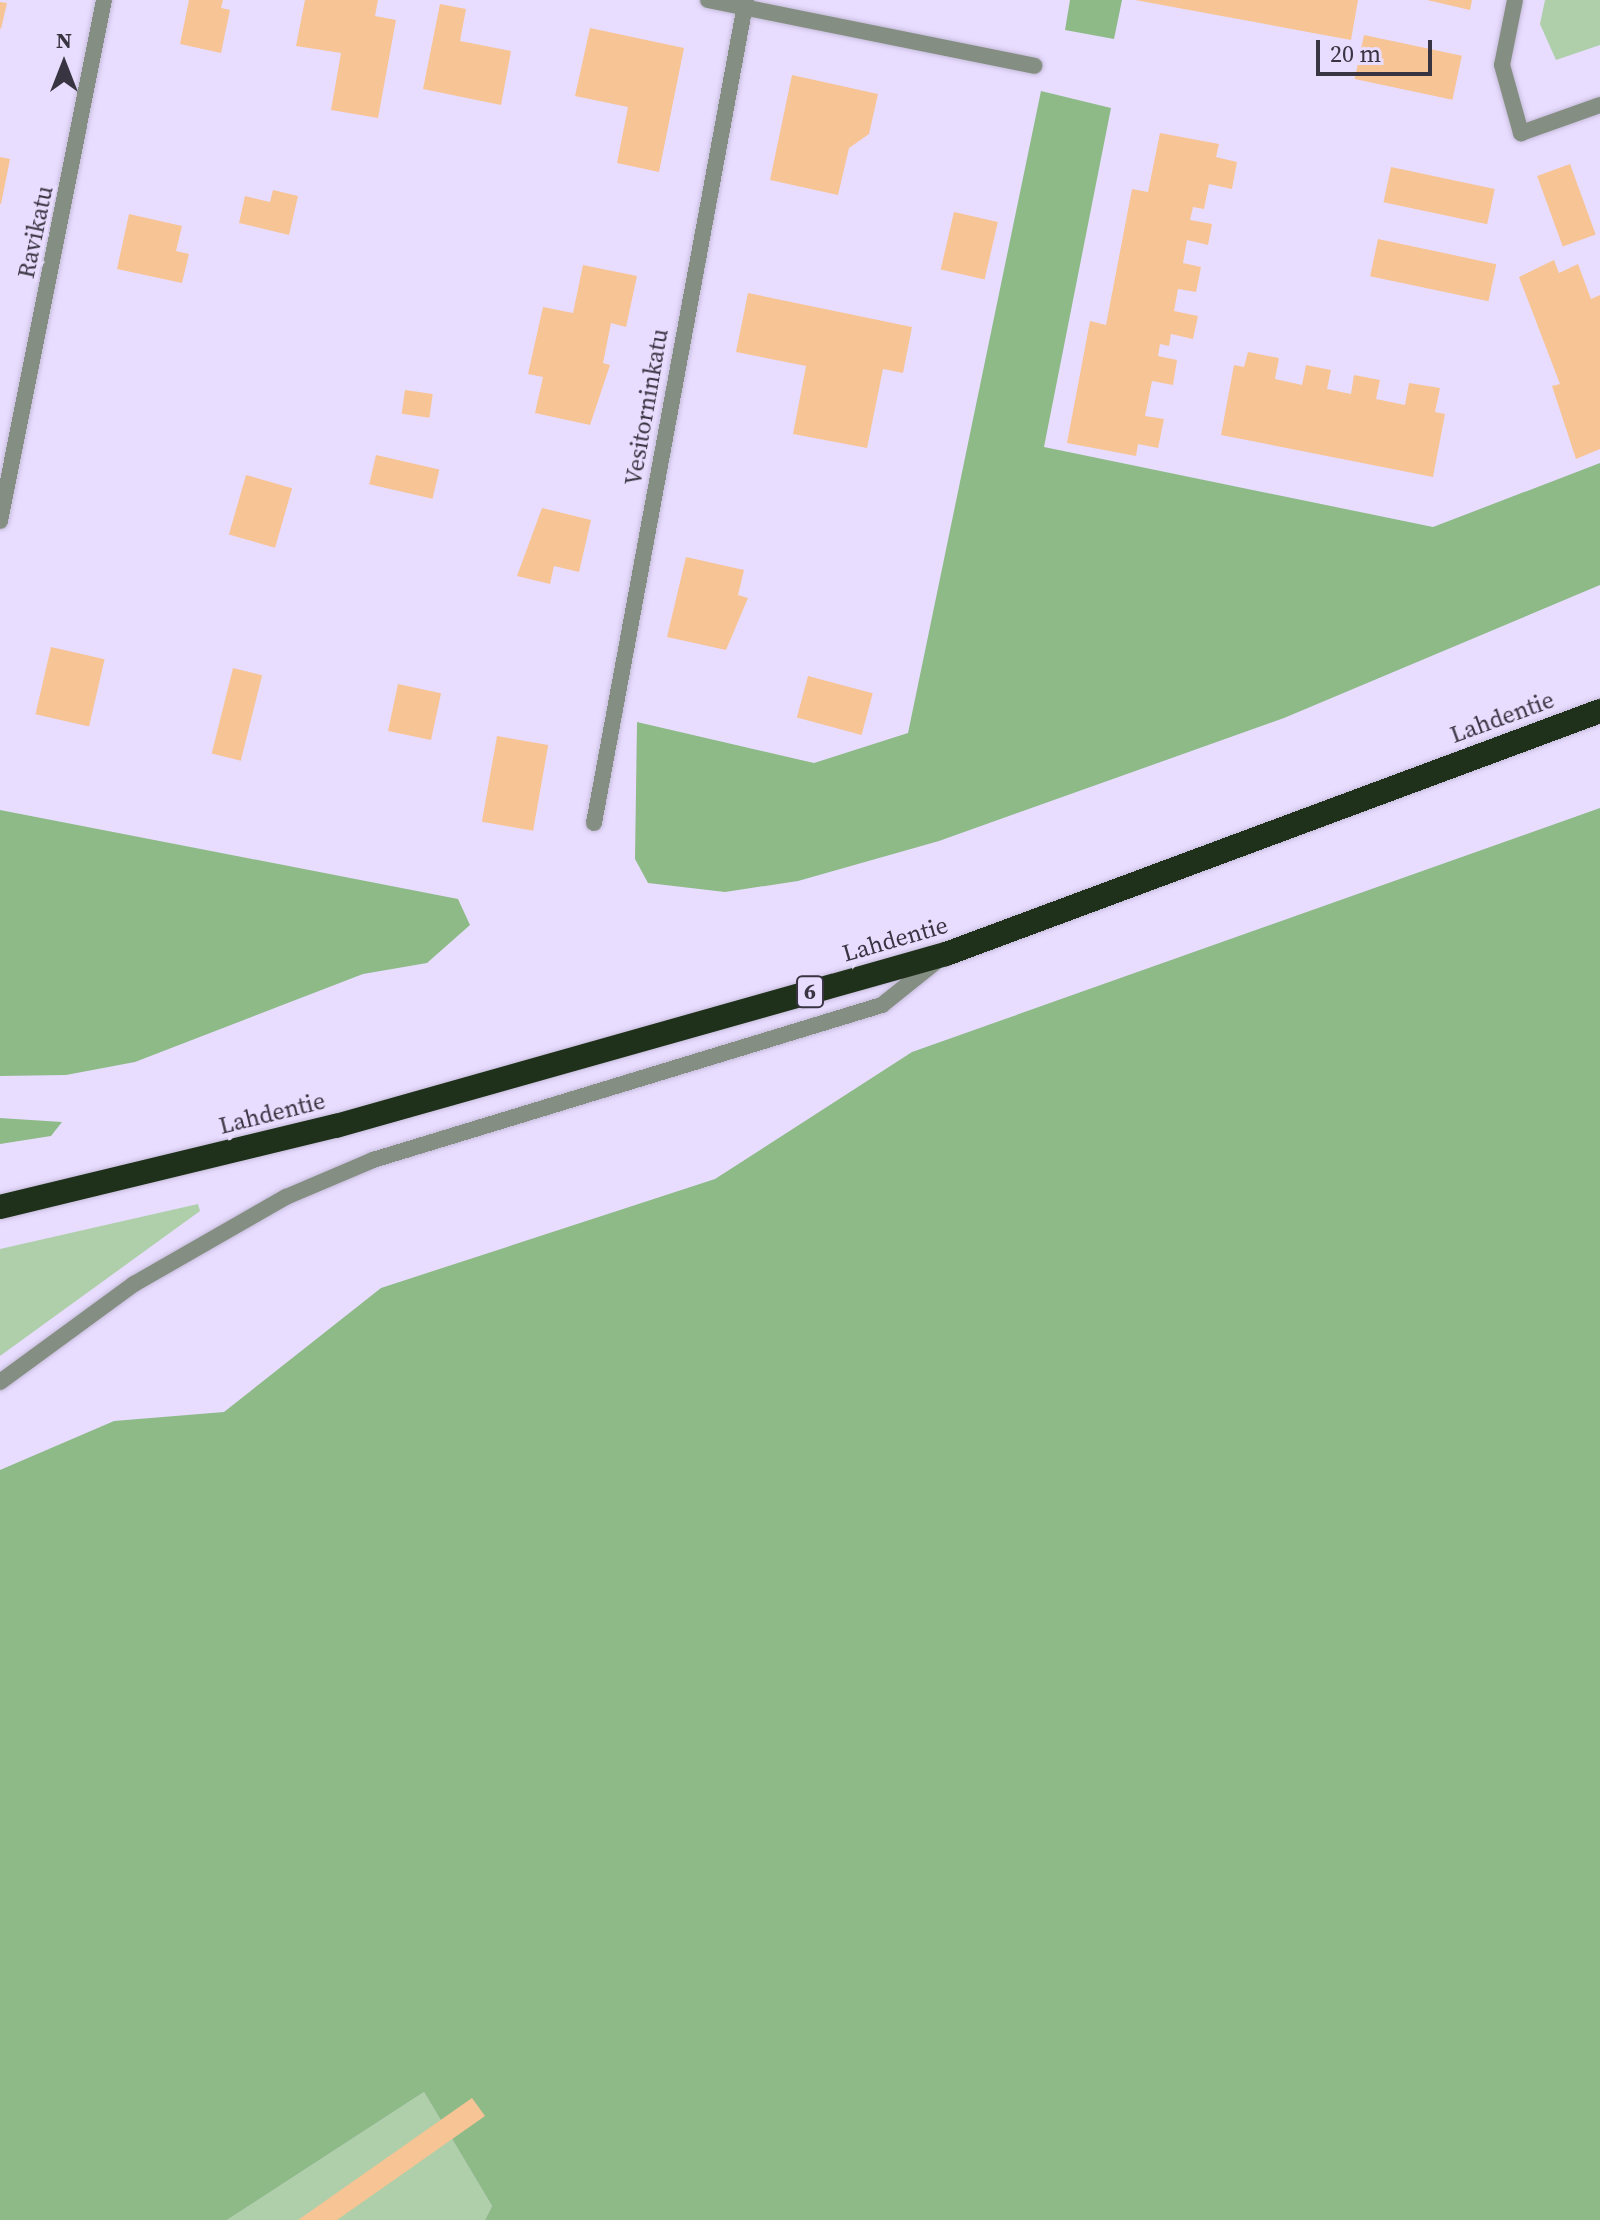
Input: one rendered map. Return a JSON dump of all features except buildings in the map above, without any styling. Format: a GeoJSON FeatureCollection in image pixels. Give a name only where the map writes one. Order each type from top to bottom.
{"type":"FeatureCollection","features":[{"type":"Feature","properties":{"kind":"highway","name":"Lahdentie"},"geometry":{"type":"LineString","coordinates":[[0,1207],[336,1126],[946,954],[1600,711]]}},
{"type":"Feature","properties":{"kind":"street","name":"Ravikatu"},"geometry":{"type":"LineString","coordinates":[[0,521],[104,0]]}},
{"type":"Feature","properties":{"kind":"street"},"geometry":{"type":"LineString","coordinates":[[708,0],[746,4],[1034,66]]}},
{"type":"Feature","properties":{"kind":"street"},"geometry":{"type":"LineString","coordinates":[[1515,0],[1502,65],[1521,133],[1600,105]]}},
{"type":"Feature","properties":{"kind":"street","name":"Vesitorninkatu"},"geometry":{"type":"LineString","coordinates":[[594,823],[746,4]]}},
{"type":"Feature","properties":{"kind":"street"},"geometry":{"type":"LineString","coordinates":[[0,1382],[134,1284],[286,1197],[373,1160],[882,1005],[946,954]]}},
{"type":"Feature","properties":{"kind":"green space"},"geometry":{"type":"Polygon","coordinates":[[[1070,0],[1122,0],[1114,39],[1065,30],[1070,0]]]}},
{"type":"Feature","properties":{"kind":"green space"},"geometry":{"type":"Polygon","coordinates":[[[1545,0],[1600,0],[1600,45],[1556,60],[1540,24],[1545,0]]]}},
{"type":"Feature","properties":{"kind":"green space"},"geometry":{"type":"Polygon","coordinates":[[[1041,91],[1111,108],[1044,447],[1433,527],[1600,463],[1600,585],[1284,718],[939,841],[798,881],[725,892],[648,883],[635,859],[637,722],[814,763],[908,733],[1041,91]]]}},
{"type":"Feature","properties":{"kind":"green space"},"geometry":{"type":"Polygon","coordinates":[[[1600,808],[1600,2220],[485,2220],[492,2206],[424,2092],[227,2220],[0,2220],[0,1470],[114,1421],[224,1412],[381,1288],[715,1179],[912,1052],[1600,808]]]}},
{"type":"Feature","properties":{"kind":"green space"},"geometry":{"type":"Polygon","coordinates":[[[0,810],[458,899],[470,925],[427,963],[363,974],[135,1062],[66,1075],[0,1076],[0,810]]]}},
{"type":"Feature","properties":{"kind":"green space"},"geometry":{"type":"Polygon","coordinates":[[[0,1118],[62,1122],[51,1136],[0,1144],[0,1118]]]}},
{"type":"Feature","properties":{"kind":"green space"},"geometry":{"type":"Polygon","coordinates":[[[198,1204],[200,1211],[0,1356],[0,1249],[198,1204]]]}},
{"type":"Feature","properties":{"kind":"green space"},"geometry":{"type":"Polygon","coordinates":[[[424,2092],[492,2206],[485,2220],[227,2220],[424,2092]]]}}]}
